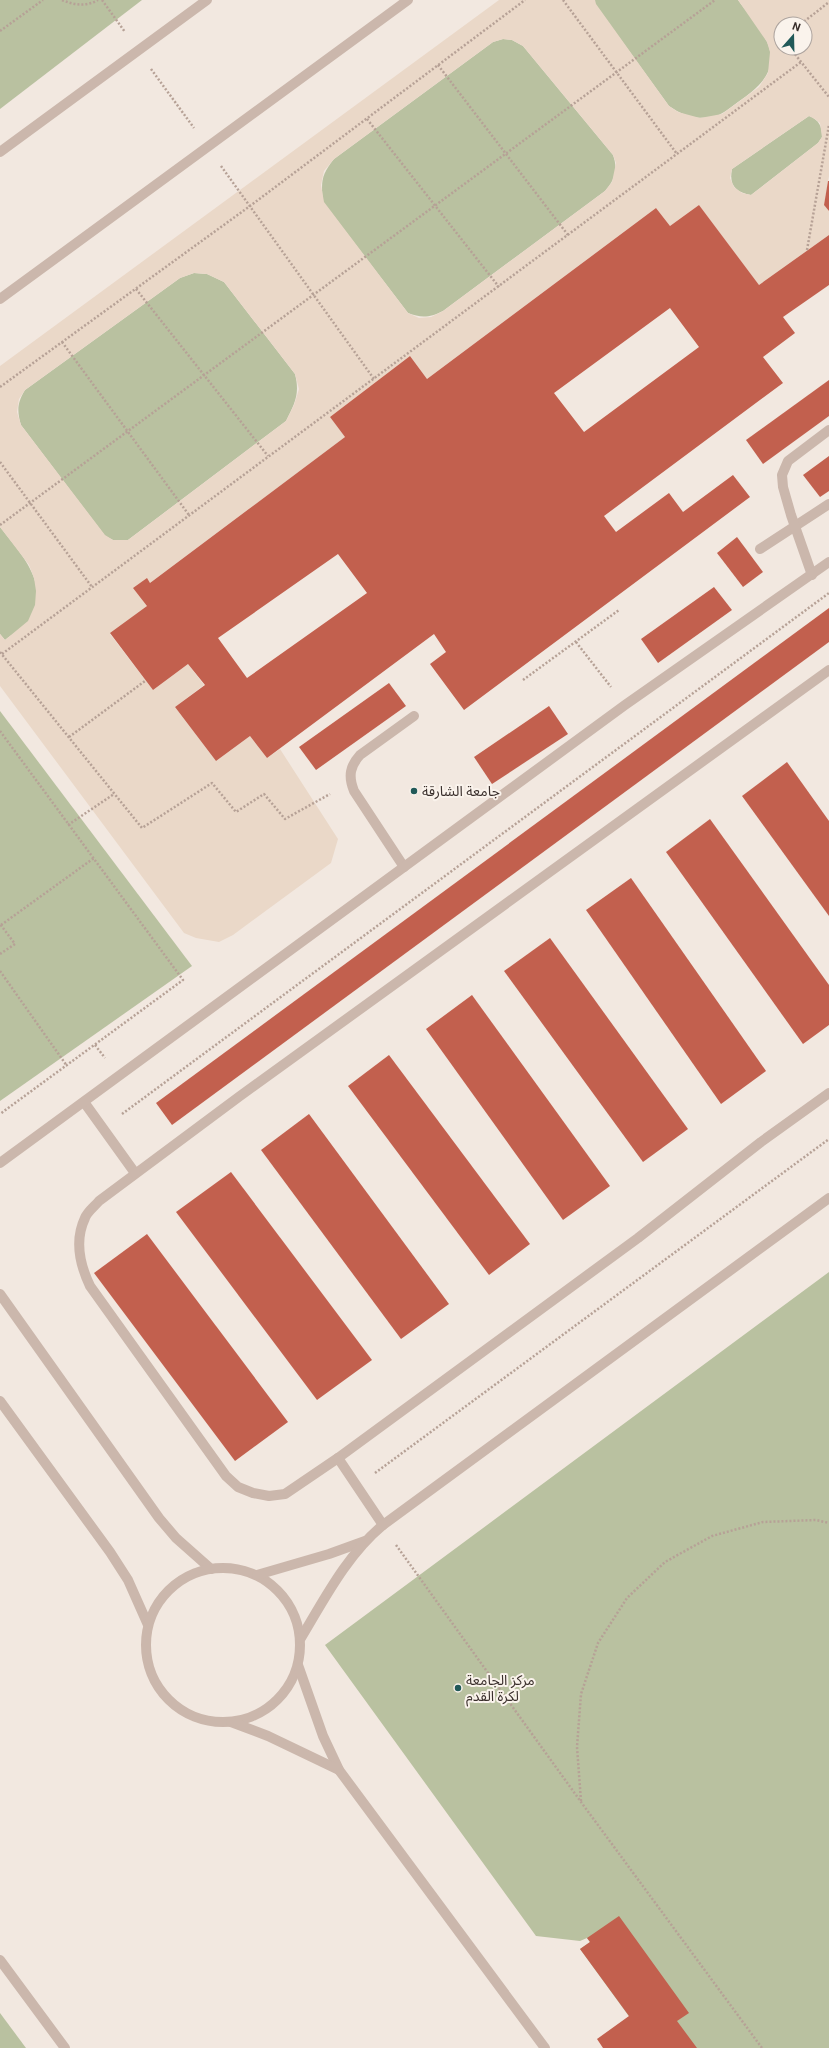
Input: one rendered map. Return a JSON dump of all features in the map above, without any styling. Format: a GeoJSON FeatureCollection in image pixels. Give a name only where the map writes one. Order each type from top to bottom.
{"type":"FeatureCollection","features":[{"type":"Feature","properties":{"kind":"street"},"geometry":{"type":"LineString","coordinates":[[0,152],[207,0]]}},
{"type":"Feature","properties":{"kind":"street"},"geometry":{"type":"LineString","coordinates":[[0,299],[408,0]]}},
{"type":"Feature","properties":{"kind":"street"},"geometry":{"type":"LineString","coordinates":[[812,575],[795,528],[782,481],[784,468],[788,461],[829,430]]}},
{"type":"Feature","properties":{"kind":"street"},"geometry":{"type":"LineString","coordinates":[[760,549],[795,528],[829,504]]}},
{"type":"Feature","properties":{"kind":"street"},"geometry":{"type":"LineString","coordinates":[[0,1163],[625,705],[829,562]]}},
{"type":"Feature","properties":{"kind":"street"},"geometry":{"type":"LineString","coordinates":[[829,670],[135,1173],[99,1201],[85,1217],[80,1234],[79,1252],[82,1270],[94,1292],[226,1476],[238,1487],[253,1493],[269,1496],[285,1494],[338,1458],[638,1238],[761,1142],[829,1093]]}},
{"type":"Feature","properties":{"kind":"street"},"geometry":{"type":"LineString","coordinates":[[404,867],[354,791],[350,773],[353,762],[360,755],[414,716]]}},
{"type":"Feature","properties":{"kind":"street"},"geometry":{"type":"LineString","coordinates":[[84,1102],[135,1173]]}},
{"type":"Feature","properties":{"kind":"street"},"geometry":{"type":"LineString","coordinates":[[300,1638],[342,1572],[365,1541],[383,1526],[829,1198]]}},
{"type":"Feature","properties":{"kind":"street"},"geometry":{"type":"LineString","coordinates":[[0,1294],[159,1518],[176,1538],[211,1569]]}},
{"type":"Feature","properties":{"kind":"street"},"geometry":{"type":"LineString","coordinates":[[0,1401],[110,1552],[128,1580],[148,1625]]}},
{"type":"Feature","properties":{"kind":"street"},"geometry":{"type":"LineString","coordinates":[[338,1458],[383,1526]]}},
{"type":"Feature","properties":{"kind":"street"},"geometry":{"type":"LineString","coordinates":[[257,1575],[315,1558],[365,1541]]}},
{"type":"Feature","properties":{"kind":"street"},"geometry":{"type":"LineString","coordinates":[[231,1722],[261,1713],[284,1692],[298,1665],[300,1638],[294,1613],[278,1591],[257,1575],[227,1567],[211,1569],[189,1575],[171,1587],[156,1604],[148,1625],[146,1650],[151,1674],[164,1695],[184,1711],[206,1721],[231,1722],[268,1736],[339,1770]]}},
{"type":"Feature","properties":{"kind":"street"},"geometry":{"type":"LineString","coordinates":[[298,1665],[320,1729],[339,1770],[545,2048]]}},
{"type":"Feature","properties":{"kind":"street"},"geometry":{"type":"LineString","coordinates":[[0,1960],[65,2048]]}},
{"type":"Feature","properties":{"kind":"path"},"geometry":{"type":"LineString","coordinates":[[0,31],[44,0]]}},
{"type":"Feature","properties":{"kind":"path"},"geometry":{"type":"LineString","coordinates":[[62,0],[81,5],[92,4],[98,0]]}},
{"type":"Feature","properties":{"kind":"path"},"geometry":{"type":"LineString","coordinates":[[102,0],[374,379]]}},
{"type":"Feature","properties":{"kind":"path"},"geometry":{"type":"LineString","coordinates":[[0,387],[250,206],[525,0]]}},
{"type":"Feature","properties":{"kind":"path"},"geometry":{"type":"LineString","coordinates":[[563,0],[677,154]]}},
{"type":"Feature","properties":{"kind":"path"},"geometry":{"type":"LineString","coordinates":[[0,525],[715,0]]}},
{"type":"Feature","properties":{"kind":"path"},"geometry":{"type":"LineString","coordinates":[[811,16],[829,2]]}},
{"type":"Feature","properties":{"kind":"path"},"geometry":{"type":"LineString","coordinates":[[796,56],[829,97]]}},
{"type":"Feature","properties":{"kind":"path"},"geometry":{"type":"LineString","coordinates":[[351,782],[284,819],[264,794],[236,812],[212,783],[142,828],[1,653],[92,588],[801,62]]}},
{"type":"Feature","properties":{"kind":"path"},"geometry":{"type":"LineString","coordinates":[[438,65],[568,235]]}},
{"type":"Feature","properties":{"kind":"path"},"geometry":{"type":"LineString","coordinates":[[366,119],[498,287]]}},
{"type":"Feature","properties":{"kind":"path"},"geometry":{"type":"LineString","coordinates":[[807,250],[829,125]]}},
{"type":"Feature","properties":{"kind":"path"},"geometry":{"type":"LineString","coordinates":[[136,289],[268,456]]}},
{"type":"Feature","properties":{"kind":"path"},"geometry":{"type":"LineString","coordinates":[[62,342],[189,515]]}},
{"type":"Feature","properties":{"kind":"path"},"geometry":{"type":"LineString","coordinates":[[0,462],[92,588]]}},
{"type":"Feature","properties":{"kind":"path"},"geometry":{"type":"LineString","coordinates":[[102,1129],[829,594]]}},
{"type":"Feature","properties":{"kind":"path"},"geometry":{"type":"LineString","coordinates":[[523,680],[619,610]]}},
{"type":"Feature","properties":{"kind":"path"},"geometry":{"type":"LineString","coordinates":[[69,737],[145,681]]}},
{"type":"Feature","properties":{"kind":"path"},"geometry":{"type":"LineString","coordinates":[[0,731],[183,980],[0,1114]]}},
{"type":"Feature","properties":{"kind":"path"},"geometry":{"type":"LineString","coordinates":[[0,739],[4,736]]}},
{"type":"Feature","properties":{"kind":"path"},"geometry":{"type":"LineString","coordinates":[[68,825],[114,794]]}},
{"type":"Feature","properties":{"kind":"path"},"geometry":{"type":"LineString","coordinates":[[0,954],[15,944],[0,924],[94,858]]}},
{"type":"Feature","properties":{"kind":"path"},"geometry":{"type":"LineString","coordinates":[[0,971],[67,1066]]}},
{"type":"Feature","properties":{"kind":"path"},"geometry":{"type":"LineString","coordinates":[[357,1486],[829,1138]]}},
{"type":"Feature","properties":{"kind":"path"},"geometry":{"type":"LineString","coordinates":[[581,1802],[577,1747],[581,1694],[598,1643],[627,1598],[665,1562],[712,1536],[763,1522],[816,1520],[829,1523]]}},
{"type":"Feature","properties":{"kind":"path"},"geometry":{"type":"LineString","coordinates":[[383,1526],[418,1578],[762,2048]]}},
{"type":"Feature","properties":{"kind":"green space"},"geometry":{"type":"Polygon","coordinates":[[[0,0],[142,0],[0,109],[0,0]]]}},
{"type":"Feature","properties":{"kind":"green space"},"geometry":{"type":"Polygon","coordinates":[[[595,0],[738,0],[765,38],[770,51],[770,68],[767,75],[757,87],[723,113],[706,118],[684,114],[669,106],[595,4],[595,0]]]}},
{"type":"Feature","properties":{"kind":"green space"},"geometry":{"type":"Polygon","coordinates":[[[503,39],[512,40],[523,46],[613,155],[615,160],[615,174],[605,191],[443,311],[429,316],[413,315],[408,313],[323,202],[322,184],[324,174],[334,159],[493,42],[503,39]]]}},
{"type":"Feature","properties":{"kind":"green space"},"geometry":{"type":"Polygon","coordinates":[[[809,116],[815,119],[821,127],[822,137],[818,143],[751,195],[745,194],[734,187],[731,179],[732,169],[809,116]]]}},
{"type":"Feature","properties":{"kind":"green space"},"geometry":{"type":"Polygon","coordinates":[[[194,273],[207,274],[224,282],[295,374],[297,387],[296,398],[286,421],[128,540],[113,540],[105,536],[21,425],[18,411],[20,399],[25,390],[180,278],[194,273]]]}},
{"type":"Feature","properties":{"kind":"green space"},"geometry":{"type":"Polygon","coordinates":[[[0,527],[17,548],[31,571],[37,595],[35,608],[29,621],[5,640],[0,634],[0,527]]]}},
{"type":"Feature","properties":{"kind":"green space"},"geometry":{"type":"Polygon","coordinates":[[[0,711],[192,966],[0,1101],[0,711]]]}},
{"type":"Feature","properties":{"kind":"green space"},"geometry":{"type":"Polygon","coordinates":[[[829,1272],[829,2048],[652,2048],[580,1949],[590,1942],[587,1938],[580,1941],[536,1936],[325,1645],[829,1272]]]}},
{"type":"Feature","properties":{"kind":"green space"},"geometry":{"type":"Polygon","coordinates":[[[0,2013],[26,2048],[0,2048],[0,2013]]]}},
{"type":"Feature","properties":{"kind":"shaded area"},"geometry":{"type":"Polygon","coordinates":[[[499,0],[595,0],[596,4],[669,106],[678,112],[700,118],[722,114],[759,87],[768,73],[770,52],[767,42],[738,0],[829,0],[829,176],[824,205],[829,211],[829,235],[759,285],[699,205],[670,226],[656,208],[427,379],[410,356],[330,417],[345,437],[150,583],[147,579],[147,606],[110,634],[153,690],[188,664],[204,685],[175,707],[216,761],[250,736],[267,758],[280,749],[338,839],[331,863],[233,935],[219,942],[196,938],[184,933],[0,686],[0,634],[5,640],[28,621],[35,605],[36,591],[34,578],[29,565],[0,527],[0,366],[499,0]],[[503,39],[493,42],[334,159],[324,171],[321,185],[324,202],[408,313],[419,318],[431,317],[443,311],[605,191],[612,182],[616,163],[613,155],[523,46],[512,40],[503,39]],[[809,116],[732,169],[730,178],[734,187],[742,193],[751,195],[818,143],[822,137],[820,123],[809,116]],[[194,273],[180,278],[25,390],[19,399],[17,412],[21,425],[105,535],[113,540],[128,540],[286,421],[294,405],[299,389],[295,374],[224,282],[207,274],[194,273]]]}},
{"type":"Feature","properties":{"kind":"building"},"geometry":{"type":"Polygon","coordinates":[[[829,181],[829,211],[824,205],[829,181]]]}},
{"type":"Feature","properties":{"kind":"building"},"geometry":{"type":"Polygon","coordinates":[[[699,205],[759,285],[829,235],[829,285],[783,317],[795,333],[763,357],[783,383],[604,516],[616,532],[669,493],[683,512],[733,475],[750,497],[464,710],[430,664],[446,652],[434,634],[267,758],[250,736],[216,761],[175,707],[205,685],[188,664],[153,690],[110,633],[147,606],[133,588],[147,578],[150,583],[345,437],[330,417],[410,356],[427,379],[656,208],[670,226],[699,205]],[[670,308],[554,393],[584,432],[699,347],[670,308]],[[338,554],[218,638],[247,678],[367,593],[338,554]]]}},
{"type":"Feature","properties":{"kind":"building"},"geometry":{"type":"Polygon","coordinates":[[[829,380],[829,416],[763,464],[746,440],[829,380]]]}},
{"type":"Feature","properties":{"kind":"building"},"geometry":{"type":"Polygon","coordinates":[[[829,456],[829,491],[820,497],[803,475],[829,456]]]}},
{"type":"Feature","properties":{"kind":"building"},"geometry":{"type":"Polygon","coordinates":[[[737,537],[763,572],[743,587],[717,553],[737,537]]]}},
{"type":"Feature","properties":{"kind":"building"},"geometry":{"type":"Polygon","coordinates":[[[714,587],[732,610],[658,663],[641,639],[714,587]]]}},
{"type":"Feature","properties":{"kind":"building"},"geometry":{"type":"Polygon","coordinates":[[[829,608],[829,642],[172,1125],[156,1103],[829,608]]]}},
{"type":"Feature","properties":{"kind":"building"},"geometry":{"type":"Polygon","coordinates":[[[389,683],[406,706],[316,770],[299,747],[389,683]]]}},
{"type":"Feature","properties":{"kind":"building"},"geometry":{"type":"Polygon","coordinates":[[[549,706],[568,734],[492,784],[474,757],[549,706]]]}},
{"type":"Feature","properties":{"kind":"building"},"geometry":{"type":"Polygon","coordinates":[[[787,762],[829,821],[829,916],[742,796],[787,762]]]}},
{"type":"Feature","properties":{"kind":"building"},"geometry":{"type":"Polygon","coordinates":[[[710,819],[829,985],[829,1025],[803,1044],[666,852],[710,819]]]}},
{"type":"Feature","properties":{"kind":"building"},"geometry":{"type":"Polygon","coordinates":[[[631,878],[766,1071],[721,1104],[586,910],[631,878]]]}},
{"type":"Feature","properties":{"kind":"building"},"geometry":{"type":"Polygon","coordinates":[[[550,938],[688,1129],[643,1162],[504,971],[550,938]]]}},
{"type":"Feature","properties":{"kind":"building"},"geometry":{"type":"Polygon","coordinates":[[[472,995],[610,1186],[563,1220],[426,1029],[472,995]]]}},
{"type":"Feature","properties":{"kind":"building"},"geometry":{"type":"Polygon","coordinates":[[[389,1055],[530,1244],[489,1275],[348,1086],[389,1055]]]}},
{"type":"Feature","properties":{"kind":"building"},"geometry":{"type":"Polygon","coordinates":[[[309,1114],[449,1304],[401,1339],[261,1150],[309,1114]]]}},
{"type":"Feature","properties":{"kind":"building"},"geometry":{"type":"Polygon","coordinates":[[[231,1172],[372,1360],[317,1400],[176,1212],[231,1172]]]}},
{"type":"Feature","properties":{"kind":"building"},"geometry":{"type":"Polygon","coordinates":[[[147,1234],[288,1422],[235,1461],[94,1273],[147,1234]]]}},
{"type":"Feature","properties":{"kind":"building"},"geometry":{"type":"Polygon","coordinates":[[[619,1916],[689,2013],[677,2021],[697,2048],[603,2048],[597,2039],[629,2016],[580,1949],[590,1942],[587,1938],[619,1916]]]}},
{"type":"Feature","properties":{"kind":"place","name":"جامعة الشارقة"},"geometry":{"type":"Point","coordinates":[414,791]}},
{"type":"Feature","properties":{"kind":"place","name":"مركز الجامعة لكرة القدم"},"geometry":{"type":"Point","coordinates":[458,1688]}}]}
